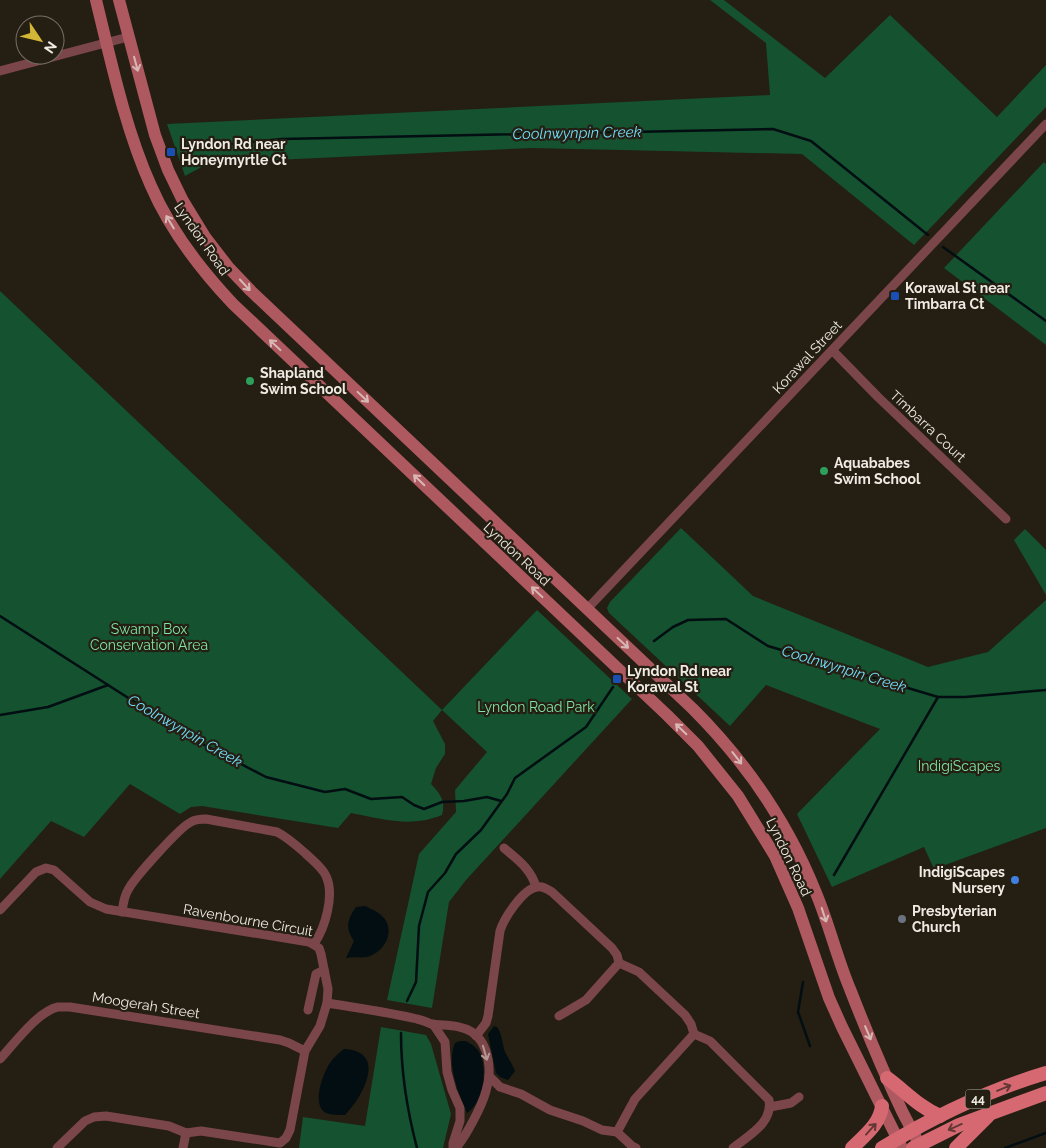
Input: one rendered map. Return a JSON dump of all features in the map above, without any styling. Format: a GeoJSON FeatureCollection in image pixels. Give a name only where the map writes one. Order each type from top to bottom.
{"type":"FeatureCollection","features":[{"type":"Feature","properties":{"kind":"main road","name":"Lyndon Road"},"geometry":{"type":"LineString","coordinates":[[96,0],[106,43],[134,141],[150,185],[174,230],[207,277],[257,328],[687,734],[715,766],[753,818],[775,856],[842,1027],[900,1144]]}},
{"type":"Feature","properties":{"kind":"main road","name":"Lyndon Road"},"geometry":{"type":"LineString","coordinates":[[119,0],[161,154],[183,201],[205,236],[229,268],[711,727],[747,770],[777,813],[800,856],[816,893],[849,988],[918,1147]]}},
{"type":"Feature","properties":{"kind":"main road"},"geometry":{"type":"LineString","coordinates":[[572,626],[587,609]]}},
{"type":"Feature","properties":{"kind":"main road","name":"44"},"geometry":{"type":"LineString","coordinates":[[882,1148],[900,1144],[912,1131],[940,1116],[980,1098],[1046,1073]]}},
{"type":"Feature","properties":{"kind":"main road"},"geometry":{"type":"LineString","coordinates":[[887,1078],[920,1106],[940,1116]]}},
{"type":"Feature","properties":{"kind":"main road","name":"44"},"geometry":{"type":"LineString","coordinates":[[918,1147],[959,1125],[1046,1093]]}},
{"type":"Feature","properties":{"kind":"main road"},"geometry":{"type":"LineString","coordinates":[[852,1148],[875,1126],[882,1106]]}},
{"type":"Feature","properties":{"kind":"main road"},"geometry":{"type":"LineString","coordinates":[[956,1148],[992,1112]]}},
{"type":"Feature","properties":{"kind":"street"},"geometry":{"type":"LineString","coordinates":[[0,71],[128,37]]}},
{"type":"Feature","properties":{"kind":"street","name":"Korawal Street"},"geometry":{"type":"LineString","coordinates":[[587,609],[1046,124]]}},
{"type":"Feature","properties":{"kind":"street","name":"Timbarra Court"},"geometry":{"type":"LineString","coordinates":[[832,350],[878,397],[1006,518]]}},
{"type":"Feature","properties":{"kind":"street"},"geometry":{"type":"LineString","coordinates":[[122,912],[126,896],[132,884],[178,832],[190,822],[206,819],[277,832],[284,835],[320,868],[325,874],[330,892],[325,925],[314,944]]}},
{"type":"Feature","properties":{"kind":"street"},"geometry":{"type":"LineString","coordinates":[[504,848],[528,868],[536,887]]}},
{"type":"Feature","properties":{"kind":"street","name":"Ravenbourne Circuit"},"geometry":{"type":"LineString","coordinates":[[0,910],[36,872],[50,868],[97,906],[122,912],[314,944],[319,948],[328,989],[327,1003],[320,1026],[305,1051],[290,1130],[281,1145],[202,1131],[186,1133],[169,1126],[106,1116],[94,1117],[85,1121],[57,1148]]}},
{"type":"Feature","properties":{"kind":"street"},"geometry":{"type":"LineString","coordinates":[[476,1036],[486,1023],[488,1016],[500,931],[504,920],[529,891],[536,887],[543,887],[552,892],[612,948],[619,964]]}},
{"type":"Feature","properties":{"kind":"street"},"geometry":{"type":"LineString","coordinates":[[559,1016],[586,1000],[619,964]]}},
{"type":"Feature","properties":{"kind":"street"},"geometry":{"type":"LineString","coordinates":[[619,964],[639,972],[685,1016],[691,1024],[694,1034],[710,1042],[766,1095],[770,1107],[764,1122],[733,1148]]}},
{"type":"Feature","properties":{"kind":"street"},"geometry":{"type":"LineString","coordinates":[[308,1010],[316,974],[324,970]]}},
{"type":"Feature","properties":{"kind":"street"},"geometry":{"type":"LineString","coordinates":[[327,1003],[418,1019],[433,1024],[455,1026],[467,1029],[476,1036],[485,1048],[489,1067],[486,1092],[460,1142],[454,1148]]}},
{"type":"Feature","properties":{"kind":"street","name":"Moogerah Street"},"geometry":{"type":"LineString","coordinates":[[0,1059],[39,1017],[58,1008],[70,1008],[280,1040],[305,1051]]}},
{"type":"Feature","properties":{"kind":"street"},"geometry":{"type":"LineString","coordinates":[[433,1024],[445,1042]]}},
{"type":"Feature","properties":{"kind":"street"},"geometry":{"type":"LineString","coordinates":[[454,1148],[453,1143],[461,1115],[447,1072],[445,1042],[455,1026]]}},
{"type":"Feature","properties":{"kind":"street"},"geometry":{"type":"LineString","coordinates":[[617,1132],[635,1099],[694,1034]]}},
{"type":"Feature","properties":{"kind":"street"},"geometry":{"type":"LineString","coordinates":[[489,1076],[500,1087],[521,1094],[550,1110],[583,1121],[602,1130],[617,1132],[636,1148]]}},
{"type":"Feature","properties":{"kind":"street"},"geometry":{"type":"LineString","coordinates":[[486,1092],[500,1087]]}},
{"type":"Feature","properties":{"kind":"street"},"geometry":{"type":"LineString","coordinates":[[770,1107],[791,1103],[799,1097]]}},
{"type":"Feature","properties":{"kind":"street"},"geometry":{"type":"LineString","coordinates":[[184,1148],[186,1133]]}},
{"type":"Feature","properties":{"kind":"green space"},"geometry":{"type":"Polygon","coordinates":[[[710,0],[724,0],[825,78],[890,15],[997,117],[1046,65],[1046,107],[914,245],[802,154],[532,148],[209,163],[185,176],[167,124],[770,95],[766,43],[710,0]]]}},
{"type":"Feature","properties":{"kind":"green space"},"geometry":{"type":"Polygon","coordinates":[[[1044,162],[1046,164],[1046,345],[944,268],[1044,162]]]}},
{"type":"Feature","properties":{"kind":"green space","name":"Swamp Box Conservation Area"},"geometry":{"type":"Polygon","coordinates":[[[0,291],[442,710],[433,721],[445,744],[445,754],[436,768],[431,784],[443,801],[442,815],[408,822],[351,813],[338,828],[202,806],[191,807],[180,814],[130,784],[84,837],[51,821],[0,879],[0,291]]]}},
{"type":"Feature","properties":{"kind":"green space","name":"IndigiScapes"},"geometry":{"type":"Polygon","coordinates":[[[681,528],[753,596],[928,667],[988,652],[1046,600],[1046,828],[934,869],[924,847],[832,887],[797,814],[880,729],[766,685],[730,726],[609,613],[607,608],[610,602],[681,528]]]}},
{"type":"Feature","properties":{"kind":"green space"},"geometry":{"type":"Polygon","coordinates":[[[1025,529],[1046,550],[1046,595],[1014,540],[1025,529]]]}},
{"type":"Feature","properties":{"kind":"green space","name":"Lyndon Road Park"},"geometry":{"type":"Polygon","coordinates":[[[537,610],[632,699],[466,880],[449,902],[432,1008],[387,1000],[419,854],[456,812],[455,790],[487,752],[442,710],[537,610]]]}},
{"type":"Feature","properties":{"kind":"green space"},"geometry":{"type":"Polygon","coordinates":[[[381,1027],[426,1035],[431,1044],[451,1114],[443,1148],[299,1148],[303,1117],[365,1126],[381,1027]]]}},
{"type":"Feature","properties":{"kind":"shaded area"},"geometry":{"type":"Polygon","coordinates":[[[365,906],[378,913],[386,921],[389,933],[387,939],[381,949],[370,956],[346,958],[354,941],[348,928],[349,920],[356,907],[365,906]]]}},
{"type":"Feature","properties":{"kind":"shaded area"},"geometry":{"type":"Polygon","coordinates":[[[494,1026],[499,1030],[505,1052],[515,1071],[508,1080],[496,1073],[488,1034],[494,1026]]]}},
{"type":"Feature","properties":{"kind":"shaded area"},"geometry":{"type":"Polygon","coordinates":[[[466,1041],[478,1050],[484,1069],[484,1078],[477,1102],[467,1113],[457,1088],[452,1060],[455,1043],[466,1041]]]}},
{"type":"Feature","properties":{"kind":"shaded area"},"geometry":{"type":"Polygon","coordinates":[[[344,1049],[357,1052],[365,1058],[368,1066],[368,1076],[359,1097],[345,1115],[328,1114],[319,1103],[320,1089],[324,1074],[330,1063],[344,1049]]]}},
{"type":"Feature","properties":{"kind":"waterway","name":"Coolnwynpin Creek"},"geometry":{"type":"LineString","coordinates":[[191,148],[282,139],[773,129],[811,141],[928,235]]}},
{"type":"Feature","properties":{"kind":"waterway","name":"Coolnwynpin Creek"},"geometry":{"type":"LineString","coordinates":[[943,247],[1046,321]]}},
{"type":"Feature","properties":{"kind":"waterway","name":"Coolnwynpin Creek"},"geometry":{"type":"LineString","coordinates":[[0,616],[191,738],[266,777],[325,792],[345,789],[371,799],[402,797],[424,809],[442,802],[487,797],[501,801]]}},
{"type":"Feature","properties":{"kind":"waterway","name":"Coolnwynpin Creek"},"geometry":{"type":"LineString","coordinates":[[654,641],[673,627],[688,620],[726,619],[768,646],[938,697],[965,697],[1046,690]]}},
{"type":"Feature","properties":{"kind":"waterway"},"geometry":{"type":"LineString","coordinates":[[0,715],[48,707],[108,685]]}},
{"type":"Feature","properties":{"kind":"waterway","name":"Coolnwynpin Creek"},"geometry":{"type":"LineString","coordinates":[[407,1001],[416,982],[419,926],[428,892],[445,873],[456,854],[481,830],[507,794],[515,778],[586,727],[613,687]]}},
{"type":"Feature","properties":{"kind":"waterway"},"geometry":{"type":"LineString","coordinates":[[834,875],[938,697]]}},
{"type":"Feature","properties":{"kind":"waterway"},"geometry":{"type":"LineString","coordinates":[[803,982],[798,1012],[810,1046]]}},
{"type":"Feature","properties":{"kind":"waterway","name":"Coolnwynpin Creek"},"geometry":{"type":"LineString","coordinates":[[401,1033],[405,1091],[417,1148]]}},
{"type":"Feature","properties":{"kind":"waterway"},"geometry":{"type":"LineString","coordinates":[[1005,1148],[1046,1133]]}},
{"type":"Feature","properties":{"kind":"place","name":"Lyndon Rd near Honeymyrtle Ct"},"geometry":{"type":"Point","coordinates":[171,152]}},
{"type":"Feature","properties":{"kind":"place","name":"Korawal St near Timbarra Ct"},"geometry":{"type":"Point","coordinates":[895,296]}},
{"type":"Feature","properties":{"kind":"place","name":"Shapland Swim School"},"geometry":{"type":"Point","coordinates":[250,381]}},
{"type":"Feature","properties":{"kind":"place","name":"Aquababes Swim School"},"geometry":{"type":"Point","coordinates":[824,471]}},
{"type":"Feature","properties":{"kind":"place","name":"Lyndon Rd near Korawal St"},"geometry":{"type":"Point","coordinates":[617,679]}},
{"type":"Feature","properties":{"kind":"place","name":"IndigiScapes Nursery"},"geometry":{"type":"Point","coordinates":[1015,880]}},
{"type":"Feature","properties":{"kind":"place","name":"Presbyterian Church"},"geometry":{"type":"Point","coordinates":[902,919]}}]}
